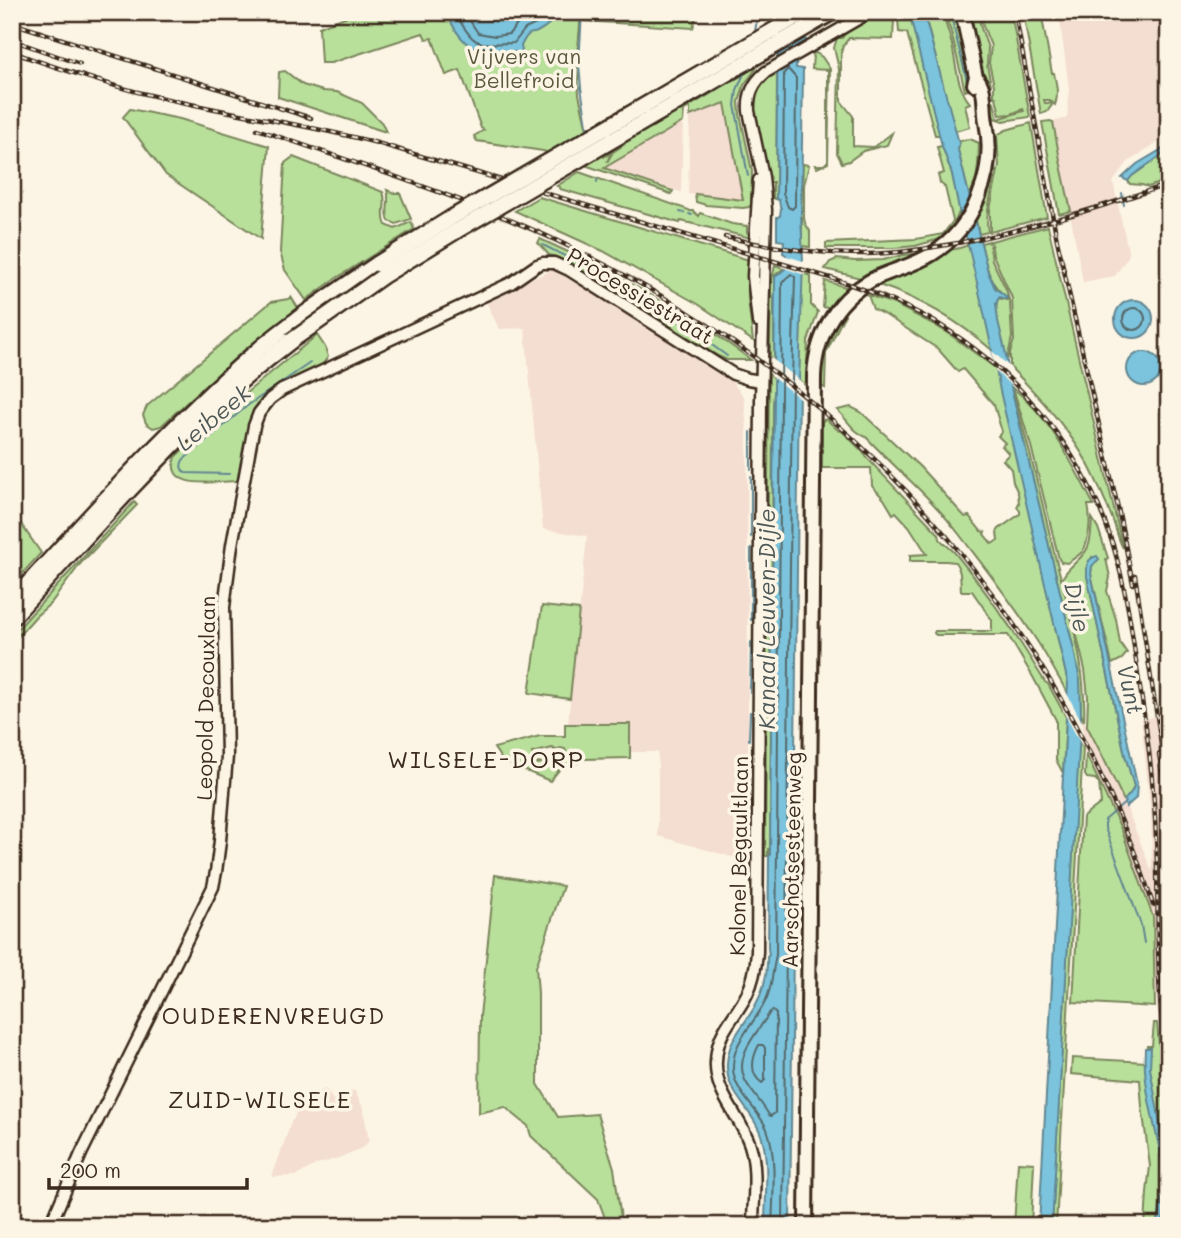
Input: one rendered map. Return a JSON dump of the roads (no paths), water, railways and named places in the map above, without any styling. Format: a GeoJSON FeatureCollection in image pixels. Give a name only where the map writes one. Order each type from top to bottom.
{"type":"FeatureCollection","features":[{"type":"Feature","properties":{"kind":"highway"},"geometry":{"type":"LineString","coordinates":[[12,618],[185,433],[287,336],[357,278],[451,218],[805,12]]}},
{"type":"Feature","properties":{"kind":"highway"},"geometry":{"type":"LineString","coordinates":[[12,601],[162,441],[253,355],[436,243],[831,12]]}},
{"type":"Feature","properties":{"kind":"main road","name":"Aarschotsesteenweg"},"geometry":{"type":"LineString","coordinates":[[806,1226],[816,355],[822,335],[832,317],[849,296],[877,278],[918,263],[935,253],[958,230],[979,196],[988,158],[988,129],[980,81],[976,77],[961,16]]}},
{"type":"Feature","properties":{"kind":"street"},"geometry":{"type":"LineString","coordinates":[[831,12],[869,13]]}},
{"type":"Feature","properties":{"kind":"street"},"geometry":{"type":"LineString","coordinates":[[831,12],[839,30]]}},
{"type":"Feature","properties":{"kind":"street","name":"Kolonel Begaultlaan"},"geometry":{"type":"LineString","coordinates":[[753,1226],[751,1149],[741,1123],[721,1090],[716,1063],[718,1044],[748,992],[757,960],[761,381],[766,210],[763,177],[748,111],[748,100],[759,78],[869,13]]}},
{"type":"Feature","properties":{"kind":"street","name":"Processiestraat"},"geometry":{"type":"LineString","coordinates":[[351,358],[511,283],[537,265],[549,263],[569,270],[733,374],[748,380],[761,381]]}},
{"type":"Feature","properties":{"kind":"street","name":"Leopold Decouxlaan"},"geometry":{"type":"LineString","coordinates":[[50,1226],[81,1154],[206,902],[216,873],[227,757],[224,607],[230,554],[254,426],[259,412],[282,390],[351,358]]}},
{"type":"Feature","properties":{"kind":"water"},"geometry":{"type":"Polygon","coordinates":[[[446,12],[557,13],[546,26],[527,36],[520,53],[478,50],[459,35],[446,12]]]}},
{"type":"Feature","properties":{"kind":"water"},"geometry":{"type":"Polygon","coordinates":[[[778,12],[805,12],[806,41],[797,46],[796,68],[803,69],[803,261],[799,380],[790,1226],[765,1226],[764,1145],[752,1117],[730,1084],[727,1064],[733,1041],[760,996],[769,955],[775,277],[785,269],[786,255],[783,253],[784,241],[777,240],[777,217],[780,216],[781,208],[779,200],[776,199],[778,12]]]}},
{"type":"Feature","properties":{"kind":"water","name":"Dijle"},"geometry":{"type":"Polygon","coordinates":[[[909,12],[924,12],[959,143],[958,150],[988,272],[995,288],[1007,297],[999,297],[996,304],[998,321],[1012,392],[1080,681],[1081,714],[1052,1226],[1039,1226],[1068,683],[952,174],[942,146],[909,12]]]}},
{"type":"Feature","properties":{"kind":"water"},"geometry":{"type":"Polygon","coordinates":[[[1169,145],[1169,150],[1128,181],[1122,178],[1137,164],[1169,145]]]}},
{"type":"Feature","properties":{"kind":"water"},"geometry":{"type":"Polygon","coordinates":[[[1134,300],[1147,306],[1153,319],[1147,332],[1134,338],[1121,332],[1115,319],[1121,306],[1134,300]]]}},
{"type":"Feature","properties":{"kind":"water"},"geometry":{"type":"Polygon","coordinates":[[[1144,352],[1156,357],[1161,369],[1156,381],[1144,386],[1132,381],[1127,369],[1132,357],[1144,352]]]}},
{"type":"Feature","properties":{"kind":"water"},"geometry":{"type":"Polygon","coordinates":[[[1097,556],[1099,559],[1092,566],[1091,574],[1137,784],[1136,798],[1126,807],[1124,801],[1134,786],[1087,576],[1089,561],[1097,556]]]}},
{"type":"Feature","properties":{"kind":"water"},"geometry":{"type":"Polygon","coordinates":[[[1145,1048],[1151,1048],[1150,1068],[1169,1173],[1162,1226],[1157,1226],[1164,1173],[1148,1095],[1145,1048]]]}},
{"type":"Feature","properties":{"kind":"waterway","name":"Leibeek"},"geometry":{"type":"LineString","coordinates":[[582,12],[579,64],[588,131]]}},
{"type":"Feature","properties":{"kind":"waterway"},"geometry":{"type":"LineString","coordinates":[[755,32],[758,12]]}},
{"type":"Feature","properties":{"kind":"waterway"},"geometry":{"type":"LineString","coordinates":[[950,12],[967,81]]}},
{"type":"Feature","properties":{"kind":"waterway"},"geometry":{"type":"LineString","coordinates":[[745,71],[737,90],[735,105],[748,176]]}},
{"type":"Feature","properties":{"kind":"waterway","name":"Vunt"},"geometry":{"type":"LineString","coordinates":[[1122,193],[1124,205]]}},
{"type":"Feature","properties":{"kind":"waterway"},"geometry":{"type":"LineString","coordinates":[[680,212],[684,213]]}},
{"type":"Feature","properties":{"kind":"waterway"},"geometry":{"type":"LineString","coordinates":[[543,245],[668,313],[727,356]]}},
{"type":"Feature","properties":{"kind":"waterway","name":"Leibeek"},"geometry":{"type":"LineString","coordinates":[[229,474],[185,473],[181,464],[247,406],[310,363]]}},
{"type":"Feature","properties":{"kind":"waterway"},"geometry":{"type":"LineString","coordinates":[[751,432],[751,470]]}},
{"type":"Feature","properties":{"kind":"waterway","name":"Kanaal Leuven-Dijle"},"geometry":{"type":"LineString","coordinates":[[751,477],[751,537]]}},
{"type":"Feature","properties":{"kind":"waterway","name":"Kanaal Leuven-Dijle"},"geometry":{"type":"LineString","coordinates":[[751,548],[751,620]]}},
{"type":"Feature","properties":{"kind":"waterway","name":"Kanaal Leuven-Dijle"},"geometry":{"type":"LineString","coordinates":[[750,693],[751,642]]}},
{"type":"Feature","properties":{"kind":"waterway","name":"Kanaal Leuven-Dijle"},"geometry":{"type":"LineString","coordinates":[[749,740],[750,712]]}},
{"type":"Feature","properties":{"kind":"waterway","name":"Vunt"},"geometry":{"type":"LineString","coordinates":[[1126,802],[1105,820],[1105,828],[1141,925],[1144,943]]}},
{"type":"Feature","properties":{"kind":"railway"},"geometry":{"type":"LineString","coordinates":[[1015,12],[1057,240],[1133,584]]}},
{"type":"Feature","properties":{"kind":"railway"},"geometry":{"type":"LineString","coordinates":[[12,23],[311,118]]}},
{"type":"Feature","properties":{"kind":"railway"},"geometry":{"type":"LineString","coordinates":[[12,40],[80,64]]}},
{"type":"Feature","properties":{"kind":"railway"},"geometry":{"type":"LineString","coordinates":[[12,52],[146,94],[377,143],[834,279],[888,299],[940,325],[970,345],[997,368],[1046,420],[1086,479],[1101,511],[1122,577],[1152,776],[1157,852],[1160,999],[1169,1081]]}},
{"type":"Feature","properties":{"kind":"railway"},"geometry":{"type":"LineString","coordinates":[[257,129],[466,202],[588,256],[668,300],[745,350],[816,406],[883,467],[944,533],[1000,604],[1050,680],[1094,761],[1141,868],[1153,905]]}},
{"type":"Feature","properties":{"kind":"railway"},"geometry":{"type":"LineString","coordinates":[[725,237],[828,253],[901,252],[1015,230],[1093,209],[1169,184]]}},
{"type":"Feature","properties":{"kind":"railway"},"geometry":{"type":"LineString","coordinates":[[1135,575],[1164,762]]}},
{"type":"Feature","properties":{"kind":"railway"},"geometry":{"type":"LineString","coordinates":[[1159,754],[1169,816]]}},
{"type":"Feature","properties":{"kind":"railway"},"geometry":{"type":"LineString","coordinates":[[1164,819],[1169,850]]}},
{"type":"Feature","properties":{"kind":"district","name":"WILSELE-DORP"},"geometry":{"type":"Point","coordinates":[486,758]}},
{"type":"Feature","properties":{"kind":"district","name":"OUDERENVREUGD"},"geometry":{"type":"Point","coordinates":[274,1015]}},
{"type":"Feature","properties":{"kind":"district","name":"ZUID-WILSELE"},"geometry":{"type":"Point","coordinates":[260,1099]}},
{"type":"Feature","properties":{"kind":"park label","name":"Vijvers van Bellefroid"},"geometry":{"type":"Point","coordinates":[524,67]}}]}
